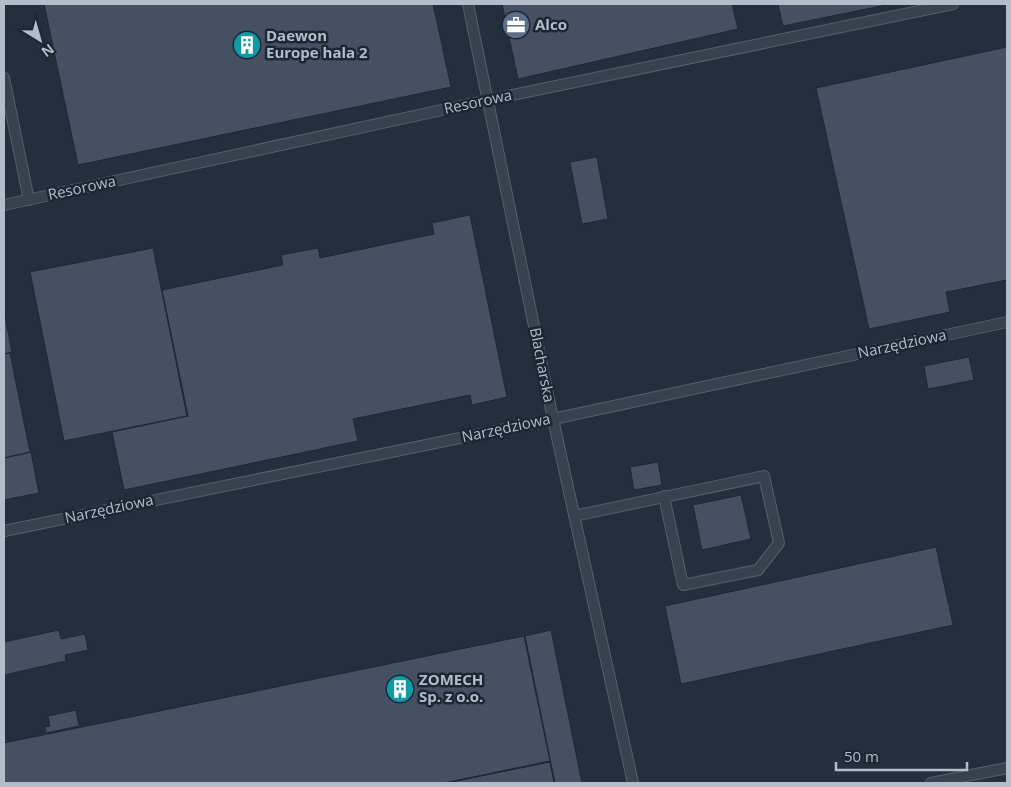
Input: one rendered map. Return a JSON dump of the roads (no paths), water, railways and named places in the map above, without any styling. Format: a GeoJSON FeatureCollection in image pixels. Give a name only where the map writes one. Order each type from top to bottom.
{"type":"FeatureCollection","features":[{"type":"Feature","properties":{"kind":"lane","name":"Blacharska"},"geometry":{"type":"LineString","coordinates":[[468,4],[553,419],[632,783]]}},
{"type":"Feature","properties":{"kind":"lane","name":"Resorowa"},"geometry":{"type":"LineString","coordinates":[[4,205],[488,100],[953,4]]}},
{"type":"Feature","properties":{"kind":"lane"},"geometry":{"type":"LineString","coordinates":[[4,78],[29,200]]}},
{"type":"Feature","properties":{"kind":"lane","name":"Narzędziowa"},"geometry":{"type":"LineString","coordinates":[[4,531],[553,419],[1007,322]]}},
{"type":"Feature","properties":{"kind":"lane"},"geometry":{"type":"LineString","coordinates":[[574,516],[664,496],[764,476],[780,543],[758,570],[683,585],[664,496]]}},
{"type":"Feature","properties":{"kind":"lane"},"geometry":{"type":"LineString","coordinates":[[931,783],[1007,768]]}},
{"type":"Feature","properties":{"kind":"place","name":"Alco"},"geometry":{"type":"Point","coordinates":[516,25]}},
{"type":"Feature","properties":{"kind":"place","name":"Daewon Europe hala 2"},"geometry":{"type":"Point","coordinates":[247,45]}},
{"type":"Feature","properties":{"kind":"place","name":"ZOMECH Sp. z o.o."},"geometry":{"type":"Point","coordinates":[400,689]}}]}
